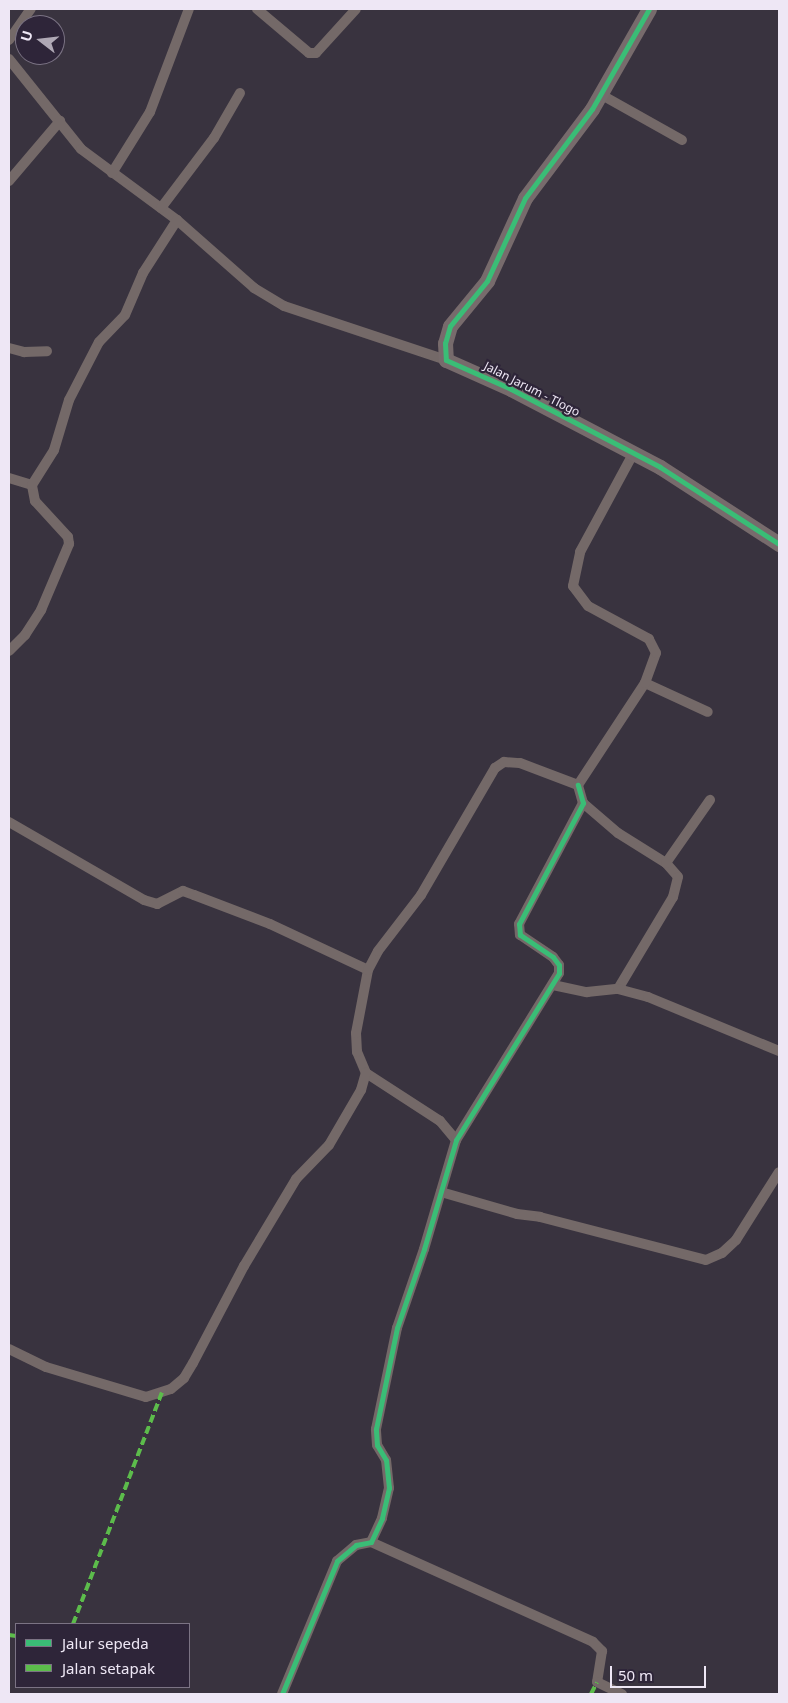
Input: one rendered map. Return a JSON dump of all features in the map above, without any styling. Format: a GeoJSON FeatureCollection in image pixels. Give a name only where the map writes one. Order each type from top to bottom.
{"type":"FeatureCollection","features":[{"type":"Feature","properties":{"kind":"street"},"geometry":{"type":"LineString","coordinates":[[9,40],[30,9]]}},
{"type":"Feature","properties":{"kind":"street"},"geometry":{"type":"LineString","coordinates":[[112,173],[150,112],[189,9]]}},
{"type":"Feature","properties":{"kind":"street"},"geometry":{"type":"LineString","coordinates":[[257,9],[309,53],[316,53],[356,9]]}},
{"type":"Feature","properties":{"kind":"street"},"geometry":{"type":"LineString","coordinates":[[9,59],[60,120],[81,149],[176,220],[254,288],[284,306],[446,360],[445,343],[450,326],[487,282],[525,198],[570,142],[649,9]]}},
{"type":"Feature","properties":{"kind":"street"},"geometry":{"type":"LineString","coordinates":[[161,208],[214,138],[240,92]]}},
{"type":"Feature","properties":{"kind":"street"},"geometry":{"type":"LineString","coordinates":[[600,94],[682,140]]}},
{"type":"Feature","properties":{"kind":"street"},"geometry":{"type":"LineString","coordinates":[[9,180],[60,120]]}},
{"type":"Feature","properties":{"kind":"street"},"geometry":{"type":"LineString","coordinates":[[9,650],[25,635],[41,610],[69,544],[68,537],[35,501],[32,485],[54,450],[69,400],[96,347],[104,334],[125,315],[143,273],[176,220]]}},
{"type":"Feature","properties":{"kind":"street"},"geometry":{"type":"LineString","coordinates":[[9,348],[24,352],[47,351]]}},
{"type":"Feature","properties":{"kind":"street","name":"Jalan Jarum - Tlogo"},"geometry":{"type":"LineString","coordinates":[[446,360],[511,389],[634,454],[697,489],[779,544]]}},
{"type":"Feature","properties":{"kind":"street"},"geometry":{"type":"LineString","coordinates":[[618,989],[677,889],[678,877],[666,863],[626,838],[583,803],[578,785],[644,683],[656,646],[649,639],[588,606],[573,586],[580,552],[634,454]]}},
{"type":"Feature","properties":{"kind":"street"},"geometry":{"type":"LineString","coordinates":[[9,478],[32,485]]}},
{"type":"Feature","properties":{"kind":"street"},"geometry":{"type":"LineString","coordinates":[[644,683],[708,712]]}},
{"type":"Feature","properties":{"kind":"street"},"geometry":{"type":"LineString","coordinates":[[456,1140],[440,1121],[366,1073],[357,1052],[356,1033],[368,970],[378,951],[421,895],[495,768],[504,762],[520,763],[578,785]]}},
{"type":"Feature","properties":{"kind":"street"},"geometry":{"type":"LineString","coordinates":[[666,863],[710,800]]}},
{"type":"Feature","properties":{"kind":"street"},"geometry":{"type":"LineString","coordinates":[[371,1542],[382,1518],[389,1488],[386,1460],[377,1445],[377,1437],[384,1384],[397,1328],[456,1140],[524,1026],[553,986],[559,965],[553,957],[520,935],[519,924],[583,803]]}},
{"type":"Feature","properties":{"kind":"street"},"geometry":{"type":"LineString","coordinates":[[9,822],[144,900],[157,904],[183,891],[194,894],[270,924],[368,970]]}},
{"type":"Feature","properties":{"kind":"street"},"geometry":{"type":"LineString","coordinates":[[553,986],[587,992],[618,989],[693,1014],[779,1052]]}},
{"type":"Feature","properties":{"kind":"street"},"geometry":{"type":"LineString","coordinates":[[9,1349],[46,1367],[146,1397],[171,1389],[184,1378],[244,1266],[296,1179],[318,1158],[334,1137],[361,1090],[366,1073]]}},
{"type":"Feature","properties":{"kind":"street"},"geometry":{"type":"LineString","coordinates":[[440,1192],[517,1214],[540,1217],[706,1260],[722,1253],[736,1240],[779,1172]]}},
{"type":"Feature","properties":{"kind":"street"},"geometry":{"type":"LineString","coordinates":[[282,1694],[337,1561],[356,1545],[371,1542],[593,1642],[602,1657],[597,1682],[622,1694]]}},
{"type":"Feature","properties":{"kind":"marked path"},"geometry":{"type":"LineString","coordinates":[[73,1623],[162,1392]]}},
{"type":"Feature","properties":{"kind":"marked path"},"geometry":{"type":"LineString","coordinates":[[9,1635],[15,1636]]}},
{"type":"Feature","properties":{"kind":"marked path"},"geometry":{"type":"LineString","coordinates":[[591,1694],[597,1682]]}},
{"type":"Feature","properties":{"kind":"cycle path"},"geometry":{"type":"LineString","coordinates":[[649,9],[592,109],[525,198],[487,281],[450,326],[445,343],[446,360],[511,389],[660,467],[779,544]]}},
{"type":"Feature","properties":{"kind":"cycle path"},"geometry":{"type":"LineString","coordinates":[[282,1694],[337,1561],[356,1545],[371,1542],[382,1518],[389,1488],[386,1460],[377,1445],[376,1429],[397,1328],[424,1249],[456,1140],[559,973],[559,965],[553,957],[520,935],[519,924],[583,803],[578,785]]}}]}
